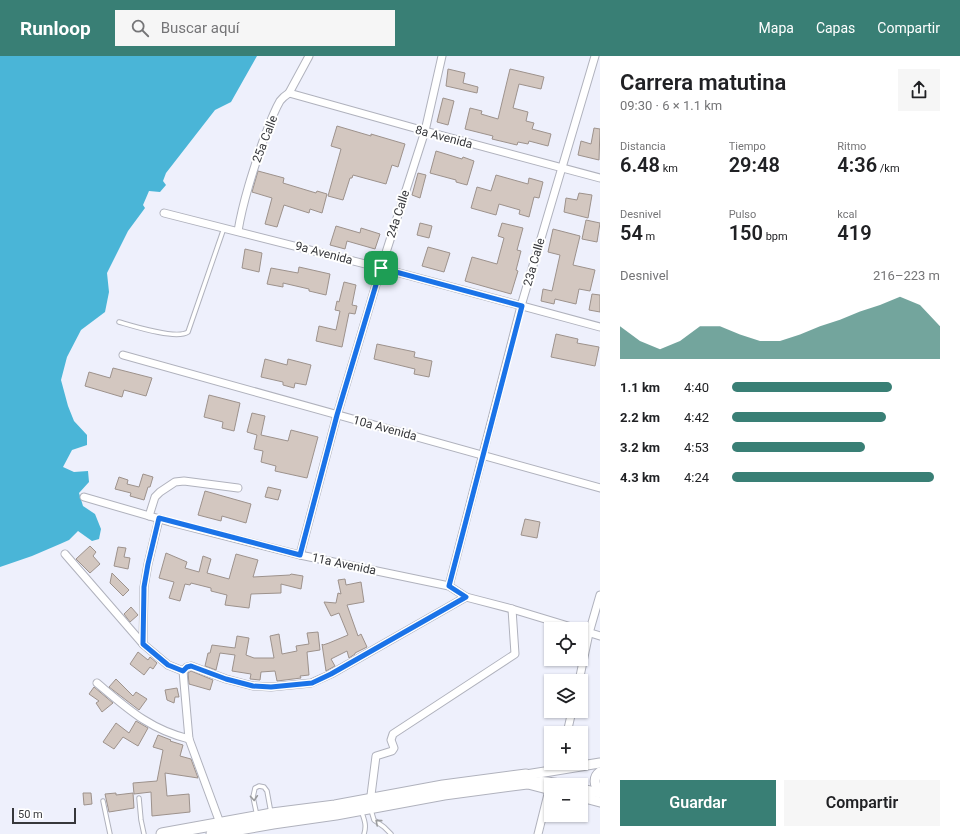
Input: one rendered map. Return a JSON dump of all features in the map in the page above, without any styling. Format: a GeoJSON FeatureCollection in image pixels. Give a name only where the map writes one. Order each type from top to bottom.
{"type":"FeatureCollection","features":[{"type":"Feature","properties":{"kind":"main road"},"geometry":{"type":"LineString","coordinates":[[588,764],[600,763]]}},
{"type":"Feature","properties":{"kind":"main road"},"geometry":{"type":"LineString","coordinates":[[212,834],[365,804],[443,786],[526,779],[550,770]]}},
{"type":"Feature","properties":{"kind":"main road"},"geometry":{"type":"LineString","coordinates":[[600,772],[597,774],[594,782],[596,788],[600,792]]}},
{"type":"Feature","properties":{"kind":"main road"},"geometry":{"type":"LineString","coordinates":[[526,779],[544,785]]}},
{"type":"Feature","properties":{"kind":"main road"},"geometry":{"type":"LineString","coordinates":[[588,790],[600,792]]}},
{"type":"Feature","properties":{"kind":"main road"},"geometry":{"type":"LineString","coordinates":[[588,799],[600,802]]}},
{"type":"Feature","properties":{"kind":"main road"},"geometry":{"type":"LineString","coordinates":[[162,834],[190,832],[220,823],[257,818],[272,814],[365,804]]}},
{"type":"Feature","properties":{"kind":"street","name":"25a Calle"},"geometry":{"type":"LineString","coordinates":[[238,231],[255,165],[267,130],[280,101],[289,93],[309,56]]}},
{"type":"Feature","properties":{"kind":"street","name":"24a Calle"},"geometry":{"type":"LineString","coordinates":[[300,555],[337,415],[381,268],[425,132],[442,56]]}},
{"type":"Feature","properties":{"kind":"street","name":"23a Calle"},"geometry":{"type":"LineString","coordinates":[[449,586],[522,306],[561,168],[595,56]]}},
{"type":"Feature","properties":{"kind":"street","name":"8a Avenida"},"geometry":{"type":"LineString","coordinates":[[289,93],[425,132],[600,178]]}},
{"type":"Feature","properties":{"kind":"street","name":"9a Avenida"},"geometry":{"type":"LineString","coordinates":[[164,213],[381,268],[600,327]]}},
{"type":"Feature","properties":{"kind":"street","name":"10a Avenida"},"geometry":{"type":"LineString","coordinates":[[123,355],[600,488]]}},
{"type":"Feature","properties":{"kind":"street"},"geometry":{"type":"LineString","coordinates":[[149,516],[155,497],[175,482],[184,481],[238,488]]}},
{"type":"Feature","properties":{"kind":"street","name":"11a Avenida"},"geometry":{"type":"LineString","coordinates":[[84,497],[149,516],[300,555],[449,586],[466,597],[555,622]]}},
{"type":"Feature","properties":{"kind":"street"},"geometry":{"type":"LineString","coordinates":[[143,644],[144,587],[159,518]]}},
{"type":"Feature","properties":{"kind":"street"},"geometry":{"type":"LineString","coordinates":[[65,554],[143,644],[168,665],[183,671]]}},
{"type":"Feature","properties":{"kind":"street"},"geometry":{"type":"LineString","coordinates":[[580,674],[589,633],[600,595]]}},
{"type":"Feature","properties":{"kind":"street"},"geometry":{"type":"LineString","coordinates":[[183,671],[187,667],[191,666],[226,679],[253,686],[271,687],[312,683],[331,674],[466,597]]}},
{"type":"Feature","properties":{"kind":"street"},"geometry":{"type":"LineString","coordinates":[[365,804],[376,759],[379,755],[394,750],[391,740],[393,734],[514,656],[512,609]]}},
{"type":"Feature","properties":{"kind":"street"},"geometry":{"type":"LineString","coordinates":[[589,633],[600,636]]}},
{"type":"Feature","properties":{"kind":"street"},"geometry":{"type":"LineString","coordinates":[[183,671],[189,739],[220,823]]}},
{"type":"Feature","properties":{"kind":"street"},"geometry":{"type":"LineString","coordinates":[[97,683],[132,712],[156,727],[170,734],[189,739]]}},
{"type":"Feature","properties":{"kind":"street"},"geometry":{"type":"LineString","coordinates":[[538,834],[544,810]]}},
{"type":"Feature","properties":{"kind":"lane"},"geometry":{"type":"LineString","coordinates":[[118,322],[172,335],[184,335],[188,332],[224,228]]}},
{"type":"Feature","properties":{"kind":"lane"},"geometry":{"type":"LineString","coordinates":[[257,818],[252,797],[255,788],[259,786],[264,787],[267,791],[272,814]]}},
{"type":"Feature","properties":{"kind":"lane"},"geometry":{"type":"LineString","coordinates":[[139,798],[144,834]]}},
{"type":"Feature","properties":{"kind":"lane"},"geometry":{"type":"LineString","coordinates":[[103,802],[110,834]]}},
{"type":"Feature","properties":{"kind":"lane"},"geometry":{"type":"LineString","coordinates":[[364,834],[366,829],[365,804]]}},
{"type":"Feature","properties":{"kind":"lane"},"geometry":{"type":"LineString","coordinates":[[365,804],[374,820],[391,834]]}},
{"type":"Feature","properties":{"kind":"water"},"geometry":{"type":"Polygon","coordinates":[[[0,56],[257,56],[231,102],[215,110],[166,173],[163,181],[166,185],[160,192],[149,191],[143,205],[145,208],[128,231],[107,273],[109,292],[105,312],[81,330],[67,357],[61,380],[74,421],[87,435],[87,445],[72,450],[63,467],[74,472],[88,471],[89,482],[79,493],[83,506],[95,514],[101,529],[99,539],[92,541],[78,531],[69,540],[32,556],[0,567],[0,56]]]}},
{"type":"Feature","properties":{"kind":"building"},"geometry":{"type":"Polygon","coordinates":[[[448,69],[465,73],[463,83],[478,87],[477,93],[446,86],[448,69]]]}},
{"type":"Feature","properties":{"kind":"building"},"geometry":{"type":"Polygon","coordinates":[[[510,69],[544,77],[541,89],[519,84],[513,108],[528,112],[526,121],[534,123],[532,129],[551,134],[548,146],[529,141],[528,144],[518,142],[517,145],[492,139],[493,136],[465,129],[470,108],[482,111],[481,114],[498,119],[510,69]]]}},
{"type":"Feature","properties":{"kind":"building"},"geometry":{"type":"Polygon","coordinates":[[[443,98],[454,101],[448,125],[437,122],[443,98]]]}},
{"type":"Feature","properties":{"kind":"building"},"geometry":{"type":"Polygon","coordinates":[[[337,126],[405,144],[398,167],[392,165],[386,184],[353,175],[352,178],[350,178],[343,200],[328,196],[341,149],[331,146],[337,126]]]}},
{"type":"Feature","properties":{"kind":"building"},"geometry":{"type":"Polygon","coordinates":[[[594,128],[600,129],[599,160],[578,155],[581,141],[591,144],[594,128]]]}},
{"type":"Feature","properties":{"kind":"building"},"geometry":{"type":"Polygon","coordinates":[[[436,151],[474,161],[467,185],[456,182],[456,180],[430,173],[436,151]]]}},
{"type":"Feature","properties":{"kind":"building"},"geometry":{"type":"Polygon","coordinates":[[[258,171],[284,178],[283,183],[316,193],[317,191],[327,194],[322,213],[310,209],[309,213],[284,205],[277,227],[265,224],[272,198],[252,192],[258,171]]]}},
{"type":"Feature","properties":{"kind":"building"},"geometry":{"type":"Polygon","coordinates":[[[418,173],[426,175],[420,198],[412,195],[418,173]]]}},
{"type":"Feature","properties":{"kind":"building"},"geometry":{"type":"Polygon","coordinates":[[[496,175],[528,184],[529,178],[543,182],[539,198],[534,197],[529,217],[519,214],[520,210],[499,204],[496,215],[471,208],[477,187],[491,191],[496,175]]]}},
{"type":"Feature","properties":{"kind":"building"},"geometry":{"type":"Polygon","coordinates":[[[579,193],[592,195],[588,218],[564,212],[566,198],[577,200],[579,193]]]}},
{"type":"Feature","properties":{"kind":"building"},"geometry":{"type":"Polygon","coordinates":[[[586,220],[600,223],[597,242],[582,239],[586,220]]]}},
{"type":"Feature","properties":{"kind":"building"},"geometry":{"type":"Polygon","coordinates":[[[420,223],[432,226],[429,238],[417,235],[420,223]]]}},
{"type":"Feature","properties":{"kind":"building"},"geometry":{"type":"Polygon","coordinates":[[[502,223],[523,228],[517,250],[521,251],[516,270],[518,271],[511,294],[465,281],[472,257],[497,264],[504,238],[498,236],[502,223]]]}},
{"type":"Feature","properties":{"kind":"building"},"geometry":{"type":"Polygon","coordinates":[[[336,226],[360,233],[361,228],[380,234],[375,249],[347,241],[345,249],[330,245],[336,226]]]}},
{"type":"Feature","properties":{"kind":"building"},"geometry":{"type":"Polygon","coordinates":[[[553,229],[580,236],[573,265],[595,270],[590,291],[579,289],[576,304],[555,299],[554,304],[541,301],[543,289],[552,291],[560,255],[548,252],[553,229]]]}},
{"type":"Feature","properties":{"kind":"building"},"geometry":{"type":"Polygon","coordinates":[[[428,247],[450,253],[444,272],[422,266],[428,247]]]}},
{"type":"Feature","properties":{"kind":"building"},"geometry":{"type":"Polygon","coordinates":[[[245,249],[262,253],[259,272],[242,268],[245,249]]]}},
{"type":"Feature","properties":{"kind":"building"},"geometry":{"type":"Polygon","coordinates":[[[299,267],[330,274],[326,295],[309,291],[309,289],[283,283],[283,287],[267,284],[271,268],[298,273],[299,267]]]}},
{"type":"Feature","properties":{"kind":"building"},"geometry":{"type":"Polygon","coordinates":[[[344,282],[356,285],[352,305],[357,306],[355,314],[349,313],[342,347],[316,341],[319,326],[336,330],[340,311],[335,310],[337,301],[339,302],[344,282]]]}},
{"type":"Feature","properties":{"kind":"building"},"geometry":{"type":"Polygon","coordinates":[[[592,294],[600,295],[600,312],[589,310],[592,294]]]}},
{"type":"Feature","properties":{"kind":"building"},"geometry":{"type":"Polygon","coordinates":[[[556,334],[578,339],[577,343],[599,347],[595,366],[551,357],[556,334]]]}},
{"type":"Feature","properties":{"kind":"building"},"geometry":{"type":"Polygon","coordinates":[[[377,344],[415,352],[414,357],[432,361],[429,377],[414,374],[415,369],[374,359],[377,344]]]}},
{"type":"Feature","properties":{"kind":"building"},"geometry":{"type":"Polygon","coordinates":[[[265,359],[287,365],[288,359],[311,365],[306,385],[295,383],[294,388],[283,385],[283,382],[261,377],[265,359]]]}},
{"type":"Feature","properties":{"kind":"building"},"geometry":{"type":"Polygon","coordinates":[[[113,368],[152,378],[146,396],[124,390],[122,397],[85,386],[89,372],[110,378],[113,368]]]}},
{"type":"Feature","properties":{"kind":"building"},"geometry":{"type":"Polygon","coordinates":[[[209,395],[240,403],[234,431],[222,428],[223,422],[204,417],[209,395]]]}},
{"type":"Feature","properties":{"kind":"building"},"geometry":{"type":"Polygon","coordinates":[[[252,413],[265,416],[261,435],[288,441],[291,430],[318,437],[307,478],[275,471],[276,466],[261,462],[263,451],[254,449],[257,435],[247,432],[252,413]]]}},
{"type":"Feature","properties":{"kind":"building"},"geometry":{"type":"Polygon","coordinates":[[[143,474],[153,477],[144,500],[130,496],[131,493],[115,489],[119,477],[128,480],[127,484],[139,487],[143,474]]]}},
{"type":"Feature","properties":{"kind":"building"},"geometry":{"type":"Polygon","coordinates":[[[268,487],[281,490],[278,500],[265,497],[268,487]]]}},
{"type":"Feature","properties":{"kind":"building"},"geometry":{"type":"Polygon","coordinates":[[[205,491],[251,504],[246,523],[222,516],[221,521],[198,515],[205,491]]]}},
{"type":"Feature","properties":{"kind":"building"},"geometry":{"type":"Polygon","coordinates":[[[525,519],[540,522],[537,538],[521,535],[525,519]]]}},
{"type":"Feature","properties":{"kind":"building"},"geometry":{"type":"Polygon","coordinates":[[[90,546],[96,552],[93,556],[100,564],[90,573],[76,559],[90,546]]]}},
{"type":"Feature","properties":{"kind":"building"},"geometry":{"type":"Polygon","coordinates":[[[118,547],[126,548],[124,557],[130,558],[128,569],[114,566],[118,547]]]}},
{"type":"Feature","properties":{"kind":"building"},"geometry":{"type":"Polygon","coordinates":[[[166,553],[187,562],[185,568],[199,572],[203,556],[211,559],[207,573],[229,579],[236,554],[258,560],[253,577],[291,574],[303,576],[301,589],[281,584],[281,593],[251,594],[249,608],[225,605],[227,595],[211,591],[211,588],[191,583],[190,585],[185,584],[180,601],[169,598],[174,582],[159,578],[166,553]]]}},
{"type":"Feature","properties":{"kind":"building"},"geometry":{"type":"Polygon","coordinates":[[[112,573],[129,590],[123,596],[110,583],[112,573]]]}},
{"type":"Feature","properties":{"kind":"building"},"geometry":{"type":"Polygon","coordinates":[[[345,579],[346,585],[361,582],[364,602],[347,605],[358,636],[361,634],[367,647],[349,658],[347,651],[331,659],[335,666],[326,671],[322,644],[329,643],[348,635],[339,613],[331,616],[324,602],[336,603],[338,593],[341,594],[338,580],[345,579]]]}},
{"type":"Feature","properties":{"kind":"building"},"geometry":{"type":"Polygon","coordinates":[[[131,607],[138,615],[130,622],[124,614],[131,607]]]}},
{"type":"Feature","properties":{"kind":"building"},"geometry":{"type":"Polygon","coordinates":[[[318,632],[320,650],[307,652],[309,675],[300,676],[301,678],[277,681],[275,671],[261,672],[260,680],[250,679],[251,674],[232,671],[235,655],[220,653],[216,670],[205,666],[208,653],[210,653],[212,645],[235,648],[237,636],[249,638],[246,655],[254,658],[274,658],[270,636],[279,634],[282,654],[297,651],[296,646],[309,644],[307,633],[318,632]]]}},
{"type":"Feature","properties":{"kind":"building"},"geometry":{"type":"Polygon","coordinates":[[[138,652],[148,660],[150,657],[157,663],[153,669],[150,667],[144,675],[130,664],[138,652]]]}},
{"type":"Feature","properties":{"kind":"building"},"geometry":{"type":"Polygon","coordinates":[[[191,671],[213,680],[210,690],[189,684],[188,673],[191,671]]]}},
{"type":"Feature","properties":{"kind":"building"},"geometry":{"type":"Polygon","coordinates":[[[116,679],[133,696],[136,692],[147,699],[139,710],[109,687],[116,679]]]}},
{"type":"Feature","properties":{"kind":"building"},"geometry":{"type":"Polygon","coordinates":[[[94,687],[113,703],[102,712],[96,703],[99,701],[89,694],[94,687]]]}},
{"type":"Feature","properties":{"kind":"building"},"geometry":{"type":"Polygon","coordinates":[[[177,688],[179,697],[175,697],[174,703],[167,700],[165,690],[177,688]]]}},
{"type":"Feature","properties":{"kind":"building"},"geometry":{"type":"Polygon","coordinates":[[[136,721],[148,728],[138,746],[123,737],[114,749],[103,742],[116,723],[129,733],[136,721]]]}},
{"type":"Feature","properties":{"kind":"building"},"geometry":{"type":"Polygon","coordinates":[[[158,735],[183,745],[180,756],[191,759],[198,778],[165,773],[167,796],[189,794],[190,812],[152,816],[151,792],[134,794],[133,783],[157,781],[163,750],[153,747],[158,735]]]}},
{"type":"Feature","properties":{"kind":"building"},"geometry":{"type":"Polygon","coordinates":[[[83,793],[91,793],[92,804],[84,805],[83,793]]]}},
{"type":"Feature","properties":{"kind":"building"},"geometry":{"type":"Polygon","coordinates":[[[116,793],[116,795],[133,793],[134,808],[109,812],[105,794],[116,793]]]}},
{"type":"Feature","properties":{"kind":"route"},"geometry":{"type":"LineString","coordinates":[[381,268],[522,306],[449,586],[466,597],[331,674],[312,683],[271,687],[253,686],[226,679],[191,666],[187,667],[183,671],[168,665],[143,644],[144,587],[159,518],[300,555],[337,415],[381,268]]}}]}
